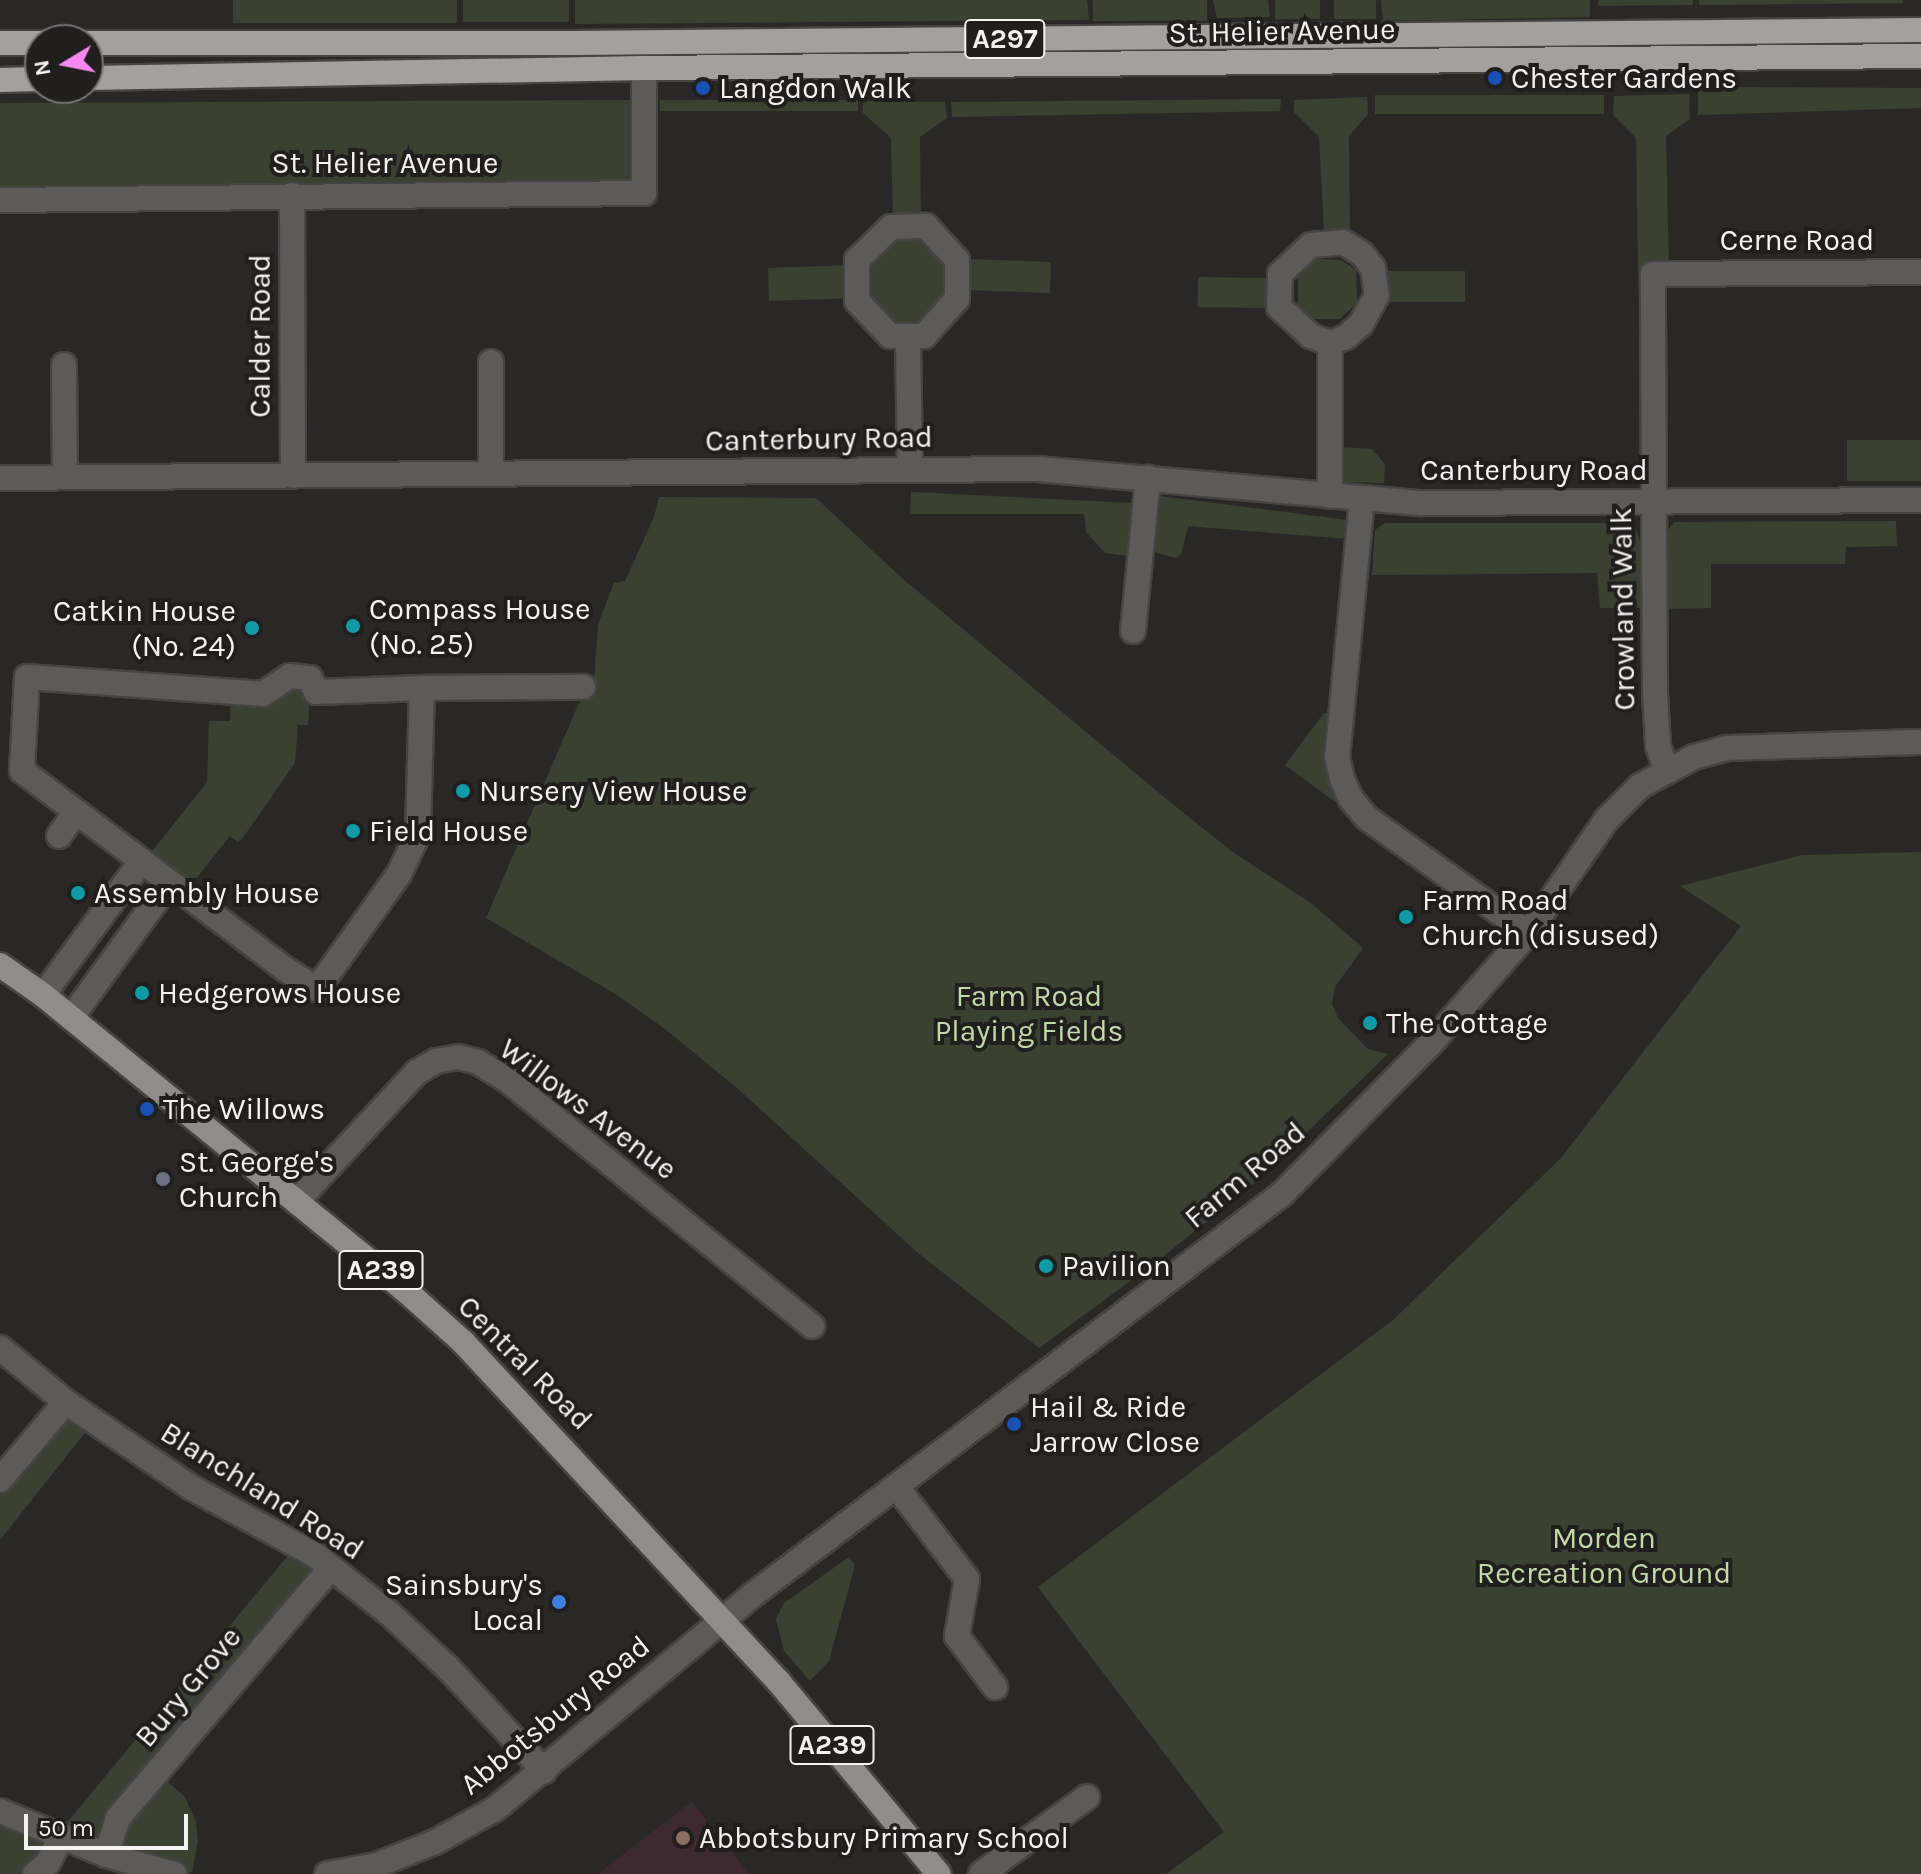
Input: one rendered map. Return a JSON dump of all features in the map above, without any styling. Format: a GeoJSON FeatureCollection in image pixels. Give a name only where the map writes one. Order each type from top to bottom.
{"type":"FeatureCollection","features":[{"type":"Feature","properties":{"kind":"highway","name":"St. Helier Avenue"},"geometry":{"type":"LineString","coordinates":[[104,43],[587,43],[1921,30]]}},
{"type":"Feature","properties":{"kind":"highway"},"geometry":{"type":"LineString","coordinates":[[0,43],[24,43]]}},
{"type":"Feature","properties":{"kind":"highway","name":"St. Helier Avenue"},"geometry":{"type":"LineString","coordinates":[[104,78],[644,68],[1921,56]]}},
{"type":"Feature","properties":{"kind":"highway"},"geometry":{"type":"LineString","coordinates":[[0,80],[24,79]]}},
{"type":"Feature","properties":{"kind":"main road","name":"Central Road"},"geometry":{"type":"LineString","coordinates":[[0,965],[43,995],[463,1342],[722,1619],[939,1874]]}},
{"type":"Feature","properties":{"kind":"street","name":"St. Helier Avenue"},"geometry":{"type":"LineString","coordinates":[[0,200],[644,193],[644,68]]}},
{"type":"Feature","properties":{"kind":"street","name":"Calder Road"},"geometry":{"type":"LineString","coordinates":[[292,195],[293,476]]}},
{"type":"Feature","properties":{"kind":"street"},"geometry":{"type":"LineString","coordinates":[[926,226],[957,260],[957,299],[924,336],[908,339],[890,336],[857,301],[857,260],[891,227],[926,226]]}},
{"type":"Feature","properties":{"kind":"street"},"geometry":{"type":"LineString","coordinates":[[1343,242],[1362,254],[1373,268],[1377,295],[1361,324],[1346,337],[1330,343],[1311,336],[1279,307],[1280,274],[1311,245],[1343,242]]}},
{"type":"Feature","properties":{"kind":"street","name":"Cerne Road"},"geometry":{"type":"LineString","coordinates":[[1672,272],[1921,272]]}},
{"type":"Feature","properties":{"kind":"street","name":"Crowland Walk"},"geometry":{"type":"LineString","coordinates":[[1666,769],[1658,746],[1655,693],[1653,274],[1672,272]]}},
{"type":"Feature","properties":{"kind":"street"},"geometry":{"type":"LineString","coordinates":[[908,339],[910,469]]}},
{"type":"Feature","properties":{"kind":"street"},"geometry":{"type":"LineString","coordinates":[[1330,343],[1330,496]]}},
{"type":"Feature","properties":{"kind":"street"},"geometry":{"type":"LineString","coordinates":[[491,362],[491,473]]}},
{"type":"Feature","properties":{"kind":"street"},"geometry":{"type":"LineString","coordinates":[[64,365],[65,477]]}},
{"type":"Feature","properties":{"kind":"street","name":"Canterbury Road"},"geometry":{"type":"LineString","coordinates":[[0,478],[1038,469],[1362,499],[1482,504],[1921,500]]}},
{"type":"Feature","properties":{"kind":"street"},"geometry":{"type":"LineString","coordinates":[[1133,631],[1148,478]]}},
{"type":"Feature","properties":{"kind":"street"},"geometry":{"type":"LineString","coordinates":[[1362,499],[1337,757],[1342,779],[1351,799],[1367,818],[1528,933]]}},
{"type":"Feature","properties":{"kind":"street"},"geometry":{"type":"LineString","coordinates":[[422,688],[421,815],[414,846],[399,874],[317,989],[285,969],[22,771],[27,677],[263,694],[290,676],[310,678],[316,692],[422,688],[583,687]]}},
{"type":"Feature","properties":{"kind":"street","name":"Farm Road"},"geometry":{"type":"LineString","coordinates":[[722,1619],[1282,1194],[1417,1060],[1528,933],[1607,819],[1640,786],[1666,769],[1727,748],[1921,742]]}},
{"type":"Feature","properties":{"kind":"street"},"geometry":{"type":"LineString","coordinates":[[59,836],[71,810]]}},
{"type":"Feature","properties":{"kind":"street"},"geometry":{"type":"LineString","coordinates":[[43,995],[141,862]]}},
{"type":"Feature","properties":{"kind":"street"},"geometry":{"type":"LineString","coordinates":[[71,1018],[169,883]]}},
{"type":"Feature","properties":{"kind":"street","name":"Willows Avenue"},"geometry":{"type":"LineString","coordinates":[[296,1202],[417,1072],[436,1061],[459,1057],[478,1062],[511,1083],[812,1326]]}},
{"type":"Feature","properties":{"kind":"street","name":"Blanchland Road"},"geometry":{"type":"LineString","coordinates":[[0,1348],[66,1402],[192,1488],[315,1555],[390,1614],[448,1668],[544,1771]]}},
{"type":"Feature","properties":{"kind":"street"},"geometry":{"type":"LineString","coordinates":[[0,1480],[66,1402]]}},
{"type":"Feature","properties":{"kind":"street"},"geometry":{"type":"LineString","coordinates":[[896,1486],[967,1579],[957,1636],[995,1687]]}},
{"type":"Feature","properties":{"kind":"street","name":"Bury Grove"},"geometry":{"type":"LineString","coordinates":[[106,1855],[118,1818],[331,1568]]}},
{"type":"Feature","properties":{"kind":"street","name":"Abbotsbury Road"},"geometry":{"type":"LineString","coordinates":[[327,1874],[377,1865],[435,1842],[495,1809],[722,1619]]}},
{"type":"Feature","properties":{"kind":"street"},"geometry":{"type":"LineString","coordinates":[[981,1874],[1087,1797]]}},
{"type":"Feature","properties":{"kind":"street"},"geometry":{"type":"LineString","coordinates":[[0,1811],[106,1855],[174,1874]]}},
{"type":"Feature","properties":{"kind":"street"},"geometry":{"type":"LineString","coordinates":[[35,1874],[48,1863],[62,1835]]}},
{"type":"Feature","properties":{"kind":"shaded area","name":"Abbotsbury Primary School"},"geometry":{"type":"Polygon","coordinates":[[[692,1801],[749,1874],[598,1874],[692,1801]]]}},
{"type":"Feature","properties":{"kind":"green space"},"geometry":{"type":"Polygon","coordinates":[[[233,0],[457,0],[457,23],[233,23],[233,0]]]}},
{"type":"Feature","properties":{"kind":"green space"},"geometry":{"type":"Polygon","coordinates":[[[463,0],[569,0],[569,22],[463,22],[463,0]]]}},
{"type":"Feature","properties":{"kind":"green space"},"geometry":{"type":"Polygon","coordinates":[[[575,0],[1087,0],[1089,20],[575,24],[575,0]]]}},
{"type":"Feature","properties":{"kind":"green space"},"geometry":{"type":"Polygon","coordinates":[[[1093,0],[1207,0],[1207,21],[1093,21],[1093,0]]]}},
{"type":"Feature","properties":{"kind":"green space"},"geometry":{"type":"Polygon","coordinates":[[[1213,0],[1268,0],[1270,17],[1217,18],[1213,0]]]}},
{"type":"Feature","properties":{"kind":"green space"},"geometry":{"type":"Polygon","coordinates":[[[1275,0],[1320,0],[1320,19],[1275,19],[1275,0]]]}},
{"type":"Feature","properties":{"kind":"green space"},"geometry":{"type":"Polygon","coordinates":[[[1334,0],[1376,0],[1376,19],[1334,19],[1334,0]]]}},
{"type":"Feature","properties":{"kind":"green space"},"geometry":{"type":"Polygon","coordinates":[[[1381,0],[1590,0],[1590,17],[1383,21],[1381,0]]]}},
{"type":"Feature","properties":{"kind":"green space"},"geometry":{"type":"Polygon","coordinates":[[[1599,0],[1693,0],[1693,5],[1598,6],[1599,0]]]}},
{"type":"Feature","properties":{"kind":"green space"},"geometry":{"type":"Polygon","coordinates":[[[1699,0],[1903,0],[1903,3],[1699,5],[1699,0]]]}},
{"type":"Feature","properties":{"kind":"green space"},"geometry":{"type":"Polygon","coordinates":[[[1698,87],[1921,88],[1921,108],[1698,115],[1698,87]]]}},
{"type":"Feature","properties":{"kind":"green space"},"geometry":{"type":"Polygon","coordinates":[[[1689,94],[1690,119],[1666,136],[1669,269],[1638,270],[1636,138],[1613,115],[1614,96],[1689,94]]]}},
{"type":"Feature","properties":{"kind":"green space"},"geometry":{"type":"Polygon","coordinates":[[[1375,95],[1604,95],[1604,114],[1375,114],[1375,95]]]}},
{"type":"Feature","properties":{"kind":"green space"},"geometry":{"type":"Polygon","coordinates":[[[1367,97],[1368,114],[1349,136],[1350,230],[1324,230],[1319,137],[1294,112],[1294,100],[1367,97]]]}},
{"type":"Feature","properties":{"kind":"green space"},"geometry":{"type":"Polygon","coordinates":[[[1281,99],[1280,111],[952,117],[951,102],[1281,99]]]}},
{"type":"Feature","properties":{"kind":"green space"},"geometry":{"type":"Polygon","coordinates":[[[630,100],[637,107],[639,116],[631,180],[622,187],[0,188],[0,103],[630,100]]]}},
{"type":"Feature","properties":{"kind":"green space"},"geometry":{"type":"Polygon","coordinates":[[[660,100],[858,100],[858,111],[660,111],[660,100]]]}},
{"type":"Feature","properties":{"kind":"green space"},"geometry":{"type":"Polygon","coordinates":[[[864,101],[945,102],[947,118],[920,137],[921,222],[893,223],[891,138],[862,112],[864,101]]]}},
{"type":"Feature","properties":{"kind":"green space"},"geometry":{"type":"Polygon","coordinates":[[[893,233],[924,233],[952,262],[952,298],[921,331],[893,331],[863,299],[863,262],[893,233]]]}},
{"type":"Feature","properties":{"kind":"green space"},"geometry":{"type":"Polygon","coordinates":[[[961,259],[1051,262],[1050,293],[960,290],[961,259]]]}},
{"type":"Feature","properties":{"kind":"green space"},"geometry":{"type":"Polygon","coordinates":[[[1316,259],[1341,260],[1356,270],[1357,303],[1340,319],[1314,319],[1298,306],[1298,273],[1316,259]]]}},
{"type":"Feature","properties":{"kind":"green space"},"geometry":{"type":"Polygon","coordinates":[[[852,265],[853,298],[769,301],[768,268],[852,265]]]}},
{"type":"Feature","properties":{"kind":"green space"},"geometry":{"type":"Polygon","coordinates":[[[1384,271],[1465,271],[1465,302],[1384,302],[1384,271]]]}},
{"type":"Feature","properties":{"kind":"green space"},"geometry":{"type":"Polygon","coordinates":[[[1198,277],[1271,278],[1270,308],[1197,307],[1198,277]]]}},
{"type":"Feature","properties":{"kind":"green space"},"geometry":{"type":"Polygon","coordinates":[[[1847,440],[1921,440],[1921,481],[1847,481],[1847,440]]]}},
{"type":"Feature","properties":{"kind":"green space"},"geometry":{"type":"Polygon","coordinates":[[[1341,447],[1372,449],[1385,464],[1384,483],[1342,482],[1341,447]]]}},
{"type":"Feature","properties":{"kind":"green space"},"geometry":{"type":"Polygon","coordinates":[[[911,492],[1132,503],[1128,556],[1105,553],[1086,532],[1084,514],[910,514],[911,492]]]}},
{"type":"Feature","properties":{"kind":"green space"},"geometry":{"type":"Polygon","coordinates":[[[1159,496],[1348,520],[1348,539],[1188,526],[1181,554],[1176,558],[1151,551],[1159,496]]]}},
{"type":"Feature","properties":{"kind":"green space","name":"Farm Road Playing Fields"},"geometry":{"type":"Polygon","coordinates":[[[659,497],[816,498],[903,579],[1170,802],[1234,853],[1311,903],[1363,948],[1335,987],[1332,1004],[1338,1018],[1368,1049],[1388,1054],[1253,1184],[1159,1260],[1039,1348],[918,1253],[737,1088],[665,1029],[617,995],[486,918],[578,705],[594,681],[598,624],[614,583],[625,581],[654,517],[659,497]]]}},
{"type":"Feature","properties":{"kind":"green space"},"geometry":{"type":"Polygon","coordinates":[[[1896,521],[1897,546],[1846,547],[1845,564],[1711,564],[1711,608],[1666,609],[1666,533],[1674,522],[1896,521]]]}},
{"type":"Feature","properties":{"kind":"green space"},"geometry":{"type":"Polygon","coordinates":[[[1385,523],[1627,523],[1636,529],[1640,541],[1643,608],[1600,608],[1597,573],[1372,575],[1375,530],[1385,523]]]}},
{"type":"Feature","properties":{"kind":"green space"},"geometry":{"type":"Polygon","coordinates":[[[286,683],[304,684],[310,693],[308,725],[298,725],[295,763],[242,839],[238,842],[230,836],[191,885],[150,854],[207,782],[209,721],[230,721],[231,697],[286,683]]]}},
{"type":"Feature","properties":{"kind":"green space"},"geometry":{"type":"Polygon","coordinates":[[[1324,713],[1337,713],[1346,798],[1338,804],[1285,765],[1324,713]]]}},
{"type":"Feature","properties":{"kind":"green space","name":"Morden Recreation Ground"},"geometry":{"type":"Polygon","coordinates":[[[1921,852],[1921,1874],[1166,1874],[1224,1832],[1038,1587],[1393,1320],[1561,1158],[1741,926],[1680,886],[1802,855],[1921,852]]]}},
{"type":"Feature","properties":{"kind":"green space"},"geometry":{"type":"Polygon","coordinates":[[[68,1407],[92,1424],[0,1540],[0,1486],[68,1407]]]}},
{"type":"Feature","properties":{"kind":"green space"},"geometry":{"type":"Polygon","coordinates":[[[294,1548],[326,1568],[155,1771],[185,1797],[196,1822],[198,1841],[192,1873],[167,1869],[60,1831],[294,1548]]]}},
{"type":"Feature","properties":{"kind":"green space"},"geometry":{"type":"Polygon","coordinates":[[[849,1557],[855,1565],[829,1661],[810,1681],[784,1651],[776,1619],[784,1603],[849,1557]]]}},
{"type":"Feature","properties":{"kind":"green space"},"geometry":{"type":"Polygon","coordinates":[[[0,1815],[55,1838],[27,1874],[0,1874],[0,1815]]]}},
{"type":"Feature","properties":{"kind":"place","name":"Chester Gardens"},"geometry":{"type":"Point","coordinates":[1495,78]}},
{"type":"Feature","properties":{"kind":"place","name":"Langdon Walk"},"geometry":{"type":"Point","coordinates":[703,88]}},
{"type":"Feature","properties":{"kind":"place","name":"Compass House (No. 25)"},"geometry":{"type":"Point","coordinates":[353,626]}},
{"type":"Feature","properties":{"kind":"place","name":"Catkin House (No. 24)"},"geometry":{"type":"Point","coordinates":[252,628]}},
{"type":"Feature","properties":{"kind":"place","name":"Nursery View House"},"geometry":{"type":"Point","coordinates":[463,791]}},
{"type":"Feature","properties":{"kind":"place","name":"Field House"},"geometry":{"type":"Point","coordinates":[353,831]}},
{"type":"Feature","properties":{"kind":"place","name":"Assembly House"},"geometry":{"type":"Point","coordinates":[78,893]}},
{"type":"Feature","properties":{"kind":"place","name":"Farm Road Church (disused)"},"geometry":{"type":"Point","coordinates":[1406,917]}},
{"type":"Feature","properties":{"kind":"place","name":"Hedgerows House"},"geometry":{"type":"Point","coordinates":[142,993]}},
{"type":"Feature","properties":{"kind":"place","name":"The Cottage"},"geometry":{"type":"Point","coordinates":[1370,1023]}},
{"type":"Feature","properties":{"kind":"place","name":"The Willows"},"geometry":{"type":"Point","coordinates":[147,1109]}},
{"type":"Feature","properties":{"kind":"place","name":"St. George's Church"},"geometry":{"type":"Point","coordinates":[163,1179]}},
{"type":"Feature","properties":{"kind":"place","name":"Pavilion"},"geometry":{"type":"Point","coordinates":[1046,1266]}},
{"type":"Feature","properties":{"kind":"place","name":"Hail & Ride Jarrow Close"},"geometry":{"type":"Point","coordinates":[1014,1424]}},
{"type":"Feature","properties":{"kind":"place","name":"Sainsbury's Local"},"geometry":{"type":"Point","coordinates":[559,1602]}},
{"type":"Feature","properties":{"kind":"place","name":"Abbotsbury Primary School"},"geometry":{"type":"Point","coordinates":[683,1838]}}]}
